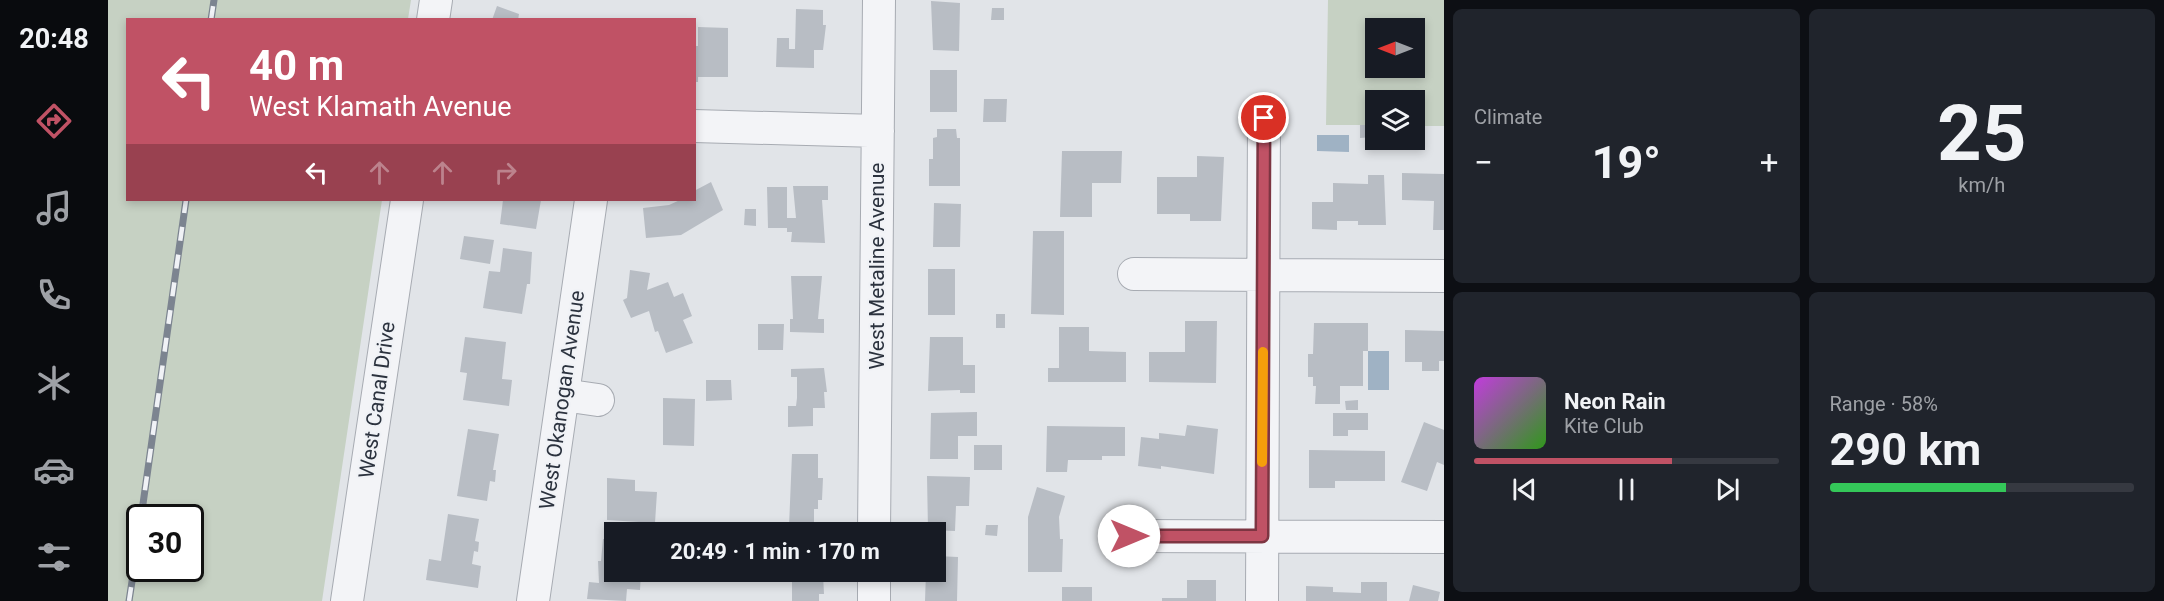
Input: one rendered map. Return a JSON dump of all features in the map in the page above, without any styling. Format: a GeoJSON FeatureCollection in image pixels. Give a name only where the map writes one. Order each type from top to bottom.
{"type":"FeatureCollection","features":[{"type":"Feature","properties":{"kind":"street"},"geometry":{"type":"LineString","coordinates":[[433,18],[436,0]]}},
{"type":"Feature","properties":{"kind":"street","name":"West Metaline Avenue"},"geometry":{"type":"LineString","coordinates":[[874,522],[879,0]]}},
{"type":"Feature","properties":{"kind":"street"},"geometry":{"type":"LineString","coordinates":[[1262,601],[1264,118]]}},
{"type":"Feature","properties":{"kind":"street"},"geometry":{"type":"LineString","coordinates":[[696,126],[878,131]]}},
{"type":"Feature","properties":{"kind":"street","name":"West Canal Drive"},"geometry":{"type":"LineString","coordinates":[[347,601],[407,201]]}},
{"type":"Feature","properties":{"kind":"street","name":"West Okanogan Avenue"},"geometry":{"type":"LineString","coordinates":[[533,601],[591,201]]}},
{"type":"Feature","properties":{"kind":"street"},"geometry":{"type":"LineString","coordinates":[[1134,274],[1444,276]]}},
{"type":"Feature","properties":{"kind":"street"},"geometry":{"type":"LineString","coordinates":[[563,395],[598,400]]}},
{"type":"Feature","properties":{"kind":"street"},"geometry":{"type":"LineString","coordinates":[[1129,536],[1444,537]]}},
{"type":"Feature","properties":{"kind":"street"},"geometry":{"type":"LineString","coordinates":[[874,582],[874,601]]}},
{"type":"Feature","properties":{"kind":"green space"},"geometry":{"type":"Polygon","coordinates":[[[108,0],[411,0],[408,18],[126,18],[126,201],[382,201],[322,601],[108,601],[108,0]]]}},
{"type":"Feature","properties":{"kind":"green space"},"geometry":{"type":"Polygon","coordinates":[[[1328,0],[1444,0],[1444,126],[1425,126],[1425,90],[1365,90],[1365,125],[1326,125],[1328,0]]]}},
{"type":"Feature","properties":{"kind":"water"},"geometry":{"type":"Polygon","coordinates":[[[1317,135],[1349,135],[1349,152],[1317,151],[1317,135]]]}},
{"type":"Feature","properties":{"kind":"water"},"geometry":{"type":"Polygon","coordinates":[[[1368,351],[1389,351],[1389,390],[1368,390],[1368,351]]]}},
{"type":"Feature","properties":{"kind":"building"},"geometry":{"type":"Polygon","coordinates":[[[931,1],[960,3],[959,51],[933,50],[931,1]]]}},
{"type":"Feature","properties":{"kind":"building"},"geometry":{"type":"Polygon","coordinates":[[[497,6],[519,14],[518,18],[493,18],[497,6]]]}},
{"type":"Feature","properties":{"kind":"building"},"geometry":{"type":"Polygon","coordinates":[[[992,8],[1004,8],[1004,20],[991,20],[992,8]]]}},
{"type":"Feature","properties":{"kind":"building"},"geometry":{"type":"Polygon","coordinates":[[[796,9],[823,10],[823,25],[826,25],[823,50],[814,50],[814,68],[776,67],[777,38],[789,38],[789,49],[795,49],[796,9]]]}},
{"type":"Feature","properties":{"kind":"building"},"geometry":{"type":"Polygon","coordinates":[[[698,27],[728,28],[728,77],[698,77],[698,82],[696,82],[696,46],[698,46],[698,27]]]}},
{"type":"Feature","properties":{"kind":"building"},"geometry":{"type":"Polygon","coordinates":[[[930,70],[957,70],[957,112],[930,112],[930,70]]]}},
{"type":"Feature","properties":{"kind":"building"},"geometry":{"type":"Polygon","coordinates":[[[984,99],[1007,99],[1006,122],[983,122],[984,99]]]}},
{"type":"Feature","properties":{"kind":"building"},"geometry":{"type":"Polygon","coordinates":[[[1360,125],[1365,125],[1365,138],[1360,138],[1360,125]]]}},
{"type":"Feature","properties":{"kind":"building"},"geometry":{"type":"Polygon","coordinates":[[[937,129],[956,129],[957,138],[960,138],[960,186],[929,186],[929,159],[933,159],[933,138],[937,137],[937,129]]]}},
{"type":"Feature","properties":{"kind":"building"},"geometry":{"type":"Polygon","coordinates":[[[1062,151],[1122,151],[1121,183],[1092,183],[1092,217],[1060,217],[1062,151]]]}},
{"type":"Feature","properties":{"kind":"building"},"geometry":{"type":"Polygon","coordinates":[[[1197,156],[1224,157],[1221,221],[1190,221],[1190,214],[1157,214],[1157,177],[1197,177],[1197,156]]]}},
{"type":"Feature","properties":{"kind":"building"},"geometry":{"type":"Polygon","coordinates":[[[1402,173],[1444,174],[1444,230],[1433,230],[1434,201],[1402,200],[1402,173]]]}},
{"type":"Feature","properties":{"kind":"building"},"geometry":{"type":"Polygon","coordinates":[[[1368,175],[1384,175],[1386,225],[1358,225],[1358,221],[1337,221],[1337,230],[1312,229],[1312,202],[1333,202],[1333,183],[1368,184],[1368,175]]]}},
{"type":"Feature","properties":{"kind":"building"},"geometry":{"type":"Polygon","coordinates":[[[711,182],[723,210],[681,235],[646,238],[643,208],[669,205],[678,201],[696,201],[696,190],[711,182]]]}},
{"type":"Feature","properties":{"kind":"building"},"geometry":{"type":"Polygon","coordinates":[[[793,186],[828,186],[828,200],[822,200],[825,243],[791,242],[792,232],[787,232],[787,228],[768,228],[767,187],[787,187],[787,218],[796,218],[793,186]]]}},
{"type":"Feature","properties":{"kind":"building"},"geometry":{"type":"Polygon","coordinates":[[[503,201],[541,201],[536,229],[500,224],[503,201]]]}},
{"type":"Feature","properties":{"kind":"building"},"geometry":{"type":"Polygon","coordinates":[[[934,203],[961,204],[960,247],[933,247],[934,203]]]}},
{"type":"Feature","properties":{"kind":"building"},"geometry":{"type":"Polygon","coordinates":[[[745,209],[756,209],[756,226],[744,225],[745,209]]]}},
{"type":"Feature","properties":{"kind":"building"},"geometry":{"type":"Polygon","coordinates":[[[1033,231],[1064,231],[1064,315],[1031,314],[1033,231]]]}},
{"type":"Feature","properties":{"kind":"building"},"geometry":{"type":"Polygon","coordinates":[[[464,236],[494,240],[490,264],[460,259],[464,236]]]}},
{"type":"Feature","properties":{"kind":"building"},"geometry":{"type":"Polygon","coordinates":[[[503,248],[532,252],[530,284],[527,284],[522,314],[483,308],[489,271],[500,272],[503,248]]]}},
{"type":"Feature","properties":{"kind":"building"},"geometry":{"type":"Polygon","coordinates":[[[928,269],[955,269],[955,315],[928,315],[928,269]]]}},
{"type":"Feature","properties":{"kind":"building"},"geometry":{"type":"Polygon","coordinates":[[[630,270],[650,273],[647,290],[668,282],[674,297],[683,293],[692,316],[683,320],[693,343],[666,353],[658,331],[655,332],[649,311],[631,318],[623,300],[627,298],[630,270]]]}},
{"type":"Feature","properties":{"kind":"building"},"geometry":{"type":"Polygon","coordinates":[[[791,276],[822,276],[818,319],[824,319],[824,333],[790,332],[790,319],[793,319],[791,276]]]}},
{"type":"Feature","properties":{"kind":"building"},"geometry":{"type":"Polygon","coordinates":[[[996,314],[1005,314],[1005,328],[996,328],[996,314]]]}},
{"type":"Feature","properties":{"kind":"building"},"geometry":{"type":"Polygon","coordinates":[[[1185,321],[1217,321],[1216,383],[1149,382],[1149,352],[1185,352],[1185,321]]]}},
{"type":"Feature","properties":{"kind":"building"},"geometry":{"type":"Polygon","coordinates":[[[1314,323],[1368,323],[1368,351],[1363,351],[1363,386],[1340,386],[1340,404],[1315,404],[1316,386],[1313,386],[1313,377],[1308,377],[1308,354],[1313,354],[1314,323]]]}},
{"type":"Feature","properties":{"kind":"building"},"geometry":{"type":"Polygon","coordinates":[[[758,324],[784,324],[783,350],[758,350],[758,324]]]}},
{"type":"Feature","properties":{"kind":"building"},"geometry":{"type":"Polygon","coordinates":[[[1059,327],[1089,327],[1089,351],[1126,352],[1126,382],[1048,382],[1048,368],[1059,368],[1059,327]]]}},
{"type":"Feature","properties":{"kind":"building"},"geometry":{"type":"Polygon","coordinates":[[[1405,330],[1444,331],[1444,361],[1439,361],[1439,371],[1422,371],[1422,362],[1405,362],[1405,330]]]}},
{"type":"Feature","properties":{"kind":"building"},"geometry":{"type":"Polygon","coordinates":[[[465,337],[506,342],[502,379],[512,380],[509,406],[463,400],[467,373],[460,372],[465,337]]]}},
{"type":"Feature","properties":{"kind":"building"},"geometry":{"type":"Polygon","coordinates":[[[930,337],[963,337],[963,365],[975,365],[975,393],[960,393],[960,390],[928,391],[930,337]]]}},
{"type":"Feature","properties":{"kind":"building"},"geometry":{"type":"Polygon","coordinates":[[[824,368],[827,392],[824,392],[825,408],[813,408],[813,426],[788,427],[788,406],[796,406],[797,398],[797,377],[791,377],[791,369],[824,368]]]}},
{"type":"Feature","properties":{"kind":"building"},"geometry":{"type":"Polygon","coordinates":[[[706,380],[731,380],[732,400],[706,401],[706,380]]]}},
{"type":"Feature","properties":{"kind":"building"},"geometry":{"type":"Polygon","coordinates":[[[663,398],[695,399],[694,446],[663,445],[663,398]]]}},
{"type":"Feature","properties":{"kind":"building"},"geometry":{"type":"Polygon","coordinates":[[[1358,400],[1358,410],[1346,410],[1345,401],[1358,400]]]}},
{"type":"Feature","properties":{"kind":"building"},"geometry":{"type":"Polygon","coordinates":[[[977,412],[977,436],[958,436],[958,459],[930,459],[931,413],[977,412]]]}},
{"type":"Feature","properties":{"kind":"building"},"geometry":{"type":"Polygon","coordinates":[[[1333,413],[1368,413],[1368,430],[1348,430],[1348,436],[1333,436],[1333,413]]]}},
{"type":"Feature","properties":{"kind":"building"},"geometry":{"type":"Polygon","coordinates":[[[1424,422],[1444,430],[1444,465],[1437,462],[1427,491],[1401,482],[1424,422]]]}},
{"type":"Feature","properties":{"kind":"building"},"geometry":{"type":"Polygon","coordinates":[[[1187,425],[1218,429],[1214,474],[1161,466],[1161,469],[1138,466],[1141,437],[1159,439],[1159,433],[1185,436],[1187,425]]]}},
{"type":"Feature","properties":{"kind":"building"},"geometry":{"type":"Polygon","coordinates":[[[1047,426],[1125,427],[1125,456],[1102,456],[1102,460],[1068,460],[1067,472],[1046,472],[1047,426]]]}},
{"type":"Feature","properties":{"kind":"building"},"geometry":{"type":"Polygon","coordinates":[[[468,429],[499,434],[493,470],[496,470],[495,482],[490,481],[487,501],[457,496],[468,429]]]}},
{"type":"Feature","properties":{"kind":"building"},"geometry":{"type":"Polygon","coordinates":[[[974,445],[1002,445],[1002,470],[974,470],[974,445]]]}},
{"type":"Feature","properties":{"kind":"building"},"geometry":{"type":"Polygon","coordinates":[[[1309,450],[1385,451],[1385,481],[1335,481],[1335,488],[1309,488],[1309,450]]]}},
{"type":"Feature","properties":{"kind":"building"},"geometry":{"type":"Polygon","coordinates":[[[792,454],[818,454],[818,478],[823,478],[822,500],[818,500],[818,509],[814,509],[814,522],[789,522],[792,454]]]}},
{"type":"Feature","properties":{"kind":"building"},"geometry":{"type":"Polygon","coordinates":[[[927,476],[970,477],[969,506],[956,506],[955,531],[946,531],[946,522],[928,522],[927,476]]]}},
{"type":"Feature","properties":{"kind":"building"},"geometry":{"type":"Polygon","coordinates":[[[607,478],[635,480],[635,491],[657,492],[655,522],[607,520],[607,478]]]}},
{"type":"Feature","properties":{"kind":"building"},"geometry":{"type":"Polygon","coordinates":[[[1037,487],[1065,496],[1059,517],[1060,539],[1063,539],[1062,572],[1028,572],[1028,517],[1037,487]]]}},
{"type":"Feature","properties":{"kind":"building"},"geometry":{"type":"Polygon","coordinates":[[[448,514],[479,519],[475,541],[479,542],[478,552],[474,551],[472,564],[481,566],[478,588],[426,580],[429,559],[441,561],[448,514]]]}},
{"type":"Feature","properties":{"kind":"building"},"geometry":{"type":"Polygon","coordinates":[[[986,525],[998,525],[997,536],[985,535],[986,525]]]}},
{"type":"Feature","properties":{"kind":"building"},"geometry":{"type":"Polygon","coordinates":[[[604,539],[604,582],[640,582],[640,590],[627,589],[626,601],[587,599],[589,582],[599,583],[598,561],[601,561],[604,539]]]}},
{"type":"Feature","properties":{"kind":"building"},"geometry":{"type":"Polygon","coordinates":[[[946,556],[958,557],[957,601],[925,601],[926,582],[946,582],[946,556]]]}},
{"type":"Feature","properties":{"kind":"building"},"geometry":{"type":"Polygon","coordinates":[[[1187,580],[1216,580],[1216,601],[1162,601],[1162,598],[1187,598],[1187,580]]]}},
{"type":"Feature","properties":{"kind":"building"},"geometry":{"type":"Polygon","coordinates":[[[792,582],[823,582],[824,594],[819,594],[819,601],[792,601],[792,582]]]}},
{"type":"Feature","properties":{"kind":"building"},"geometry":{"type":"Polygon","coordinates":[[[1361,582],[1387,582],[1387,601],[1306,601],[1306,586],[1333,587],[1333,592],[1361,593],[1361,582]]]}},
{"type":"Feature","properties":{"kind":"building"},"geometry":{"type":"Polygon","coordinates":[[[1413,585],[1440,592],[1438,601],[1409,601],[1413,585]]]}},
{"type":"Feature","properties":{"kind":"building"},"geometry":{"type":"Polygon","coordinates":[[[1062,587],[1092,587],[1092,601],[1062,601],[1062,587]]]}},
{"type":"Feature","properties":{"kind":"railway"},"geometry":{"type":"LineString","coordinates":[[211,18],[214,0]]}},
{"type":"Feature","properties":{"kind":"railway"},"geometry":{"type":"LineString","coordinates":[[143,504],[186,201]]}},
{"type":"Feature","properties":{"kind":"railway"},"geometry":{"type":"LineString","coordinates":[[129,601],[132,582]]}},
{"type":"Feature","properties":{"kind":"slow traffic"},"geometry":{"type":"LineString","coordinates":[[1262,462],[1263,352]]}},
{"type":"Feature","properties":{"kind":"route"},"geometry":{"type":"LineString","coordinates":[[1129,536],[1262,536],[1264,118]]}}]}
